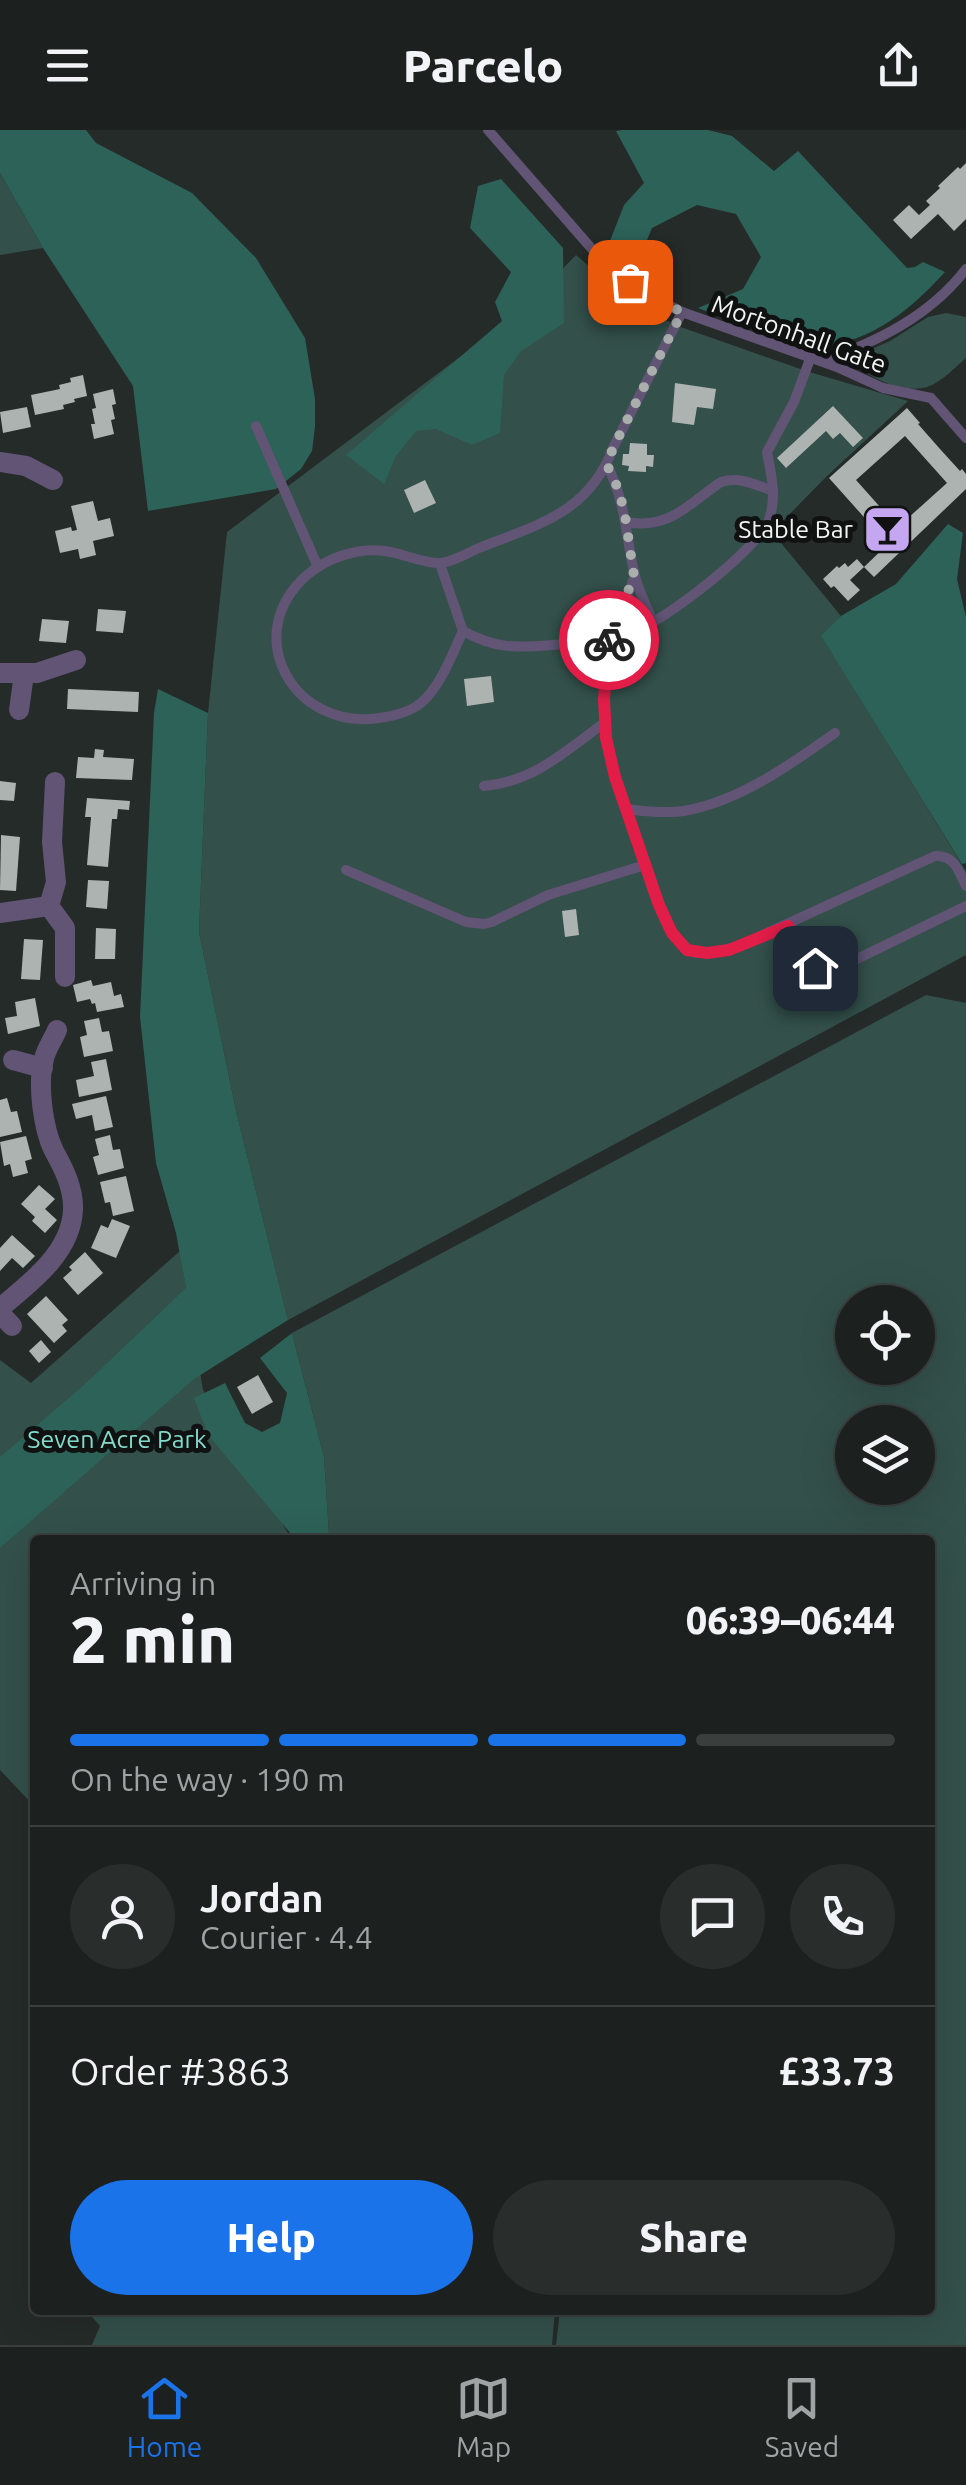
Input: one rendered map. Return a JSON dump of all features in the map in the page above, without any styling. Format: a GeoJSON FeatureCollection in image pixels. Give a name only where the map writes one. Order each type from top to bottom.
{"type":"FeatureCollection","features":[{"type":"Feature","properties":{"kind":"street"},"geometry":{"type":"LineString","coordinates":[[0,462],[26,466],[53,480]]}},
{"type":"Feature","properties":{"kind":"street"},"geometry":{"type":"LineString","coordinates":[[0,673],[51,670],[76,660]]}},
{"type":"Feature","properties":{"kind":"street"},"geometry":{"type":"LineString","coordinates":[[20,710],[24,674]]}},
{"type":"Feature","properties":{"kind":"street"},"geometry":{"type":"LineString","coordinates":[[49,906],[56,882],[52,842],[55,782]]}},
{"type":"Feature","properties":{"kind":"street"},"geometry":{"type":"LineString","coordinates":[[0,912],[49,906]]}},
{"type":"Feature","properties":{"kind":"street"},"geometry":{"type":"LineString","coordinates":[[49,906],[65,928],[65,976]]}},
{"type":"Feature","properties":{"kind":"street"},"geometry":{"type":"LineString","coordinates":[[4,1315],[49,1264],[72,1220],[73,1199],[48,1132],[42,1096],[44,1059],[57,1030]]}},
{"type":"Feature","properties":{"kind":"street"},"geometry":{"type":"LineString","coordinates":[[12,1060],[42,1068]]}},
{"type":"Feature","properties":{"kind":"lane","name":"Mortonhall Gate"},"geometry":{"type":"LineString","coordinates":[[488,130],[592,249],[646,294],[678,310],[883,388],[931,398],[966,438]]}},
{"type":"Feature","properties":{"kind":"lane"},"geometry":{"type":"LineString","coordinates":[[440,564],[463,631],[486,643],[514,648],[609,640],[653,622],[694,594],[762,533],[772,513],[774,490],[767,452],[816,360],[862,346],[896,330],[946,293],[966,269]]}},
{"type":"Feature","properties":{"kind":"lane"},"geometry":{"type":"LineString","coordinates":[[463,631],[431,692],[402,713],[373,720],[334,715],[288,682],[279,664],[278,624],[287,600],[318,567],[342,556],[372,550],[440,564],[557,516],[575,504],[607,465],[681,296]]}},
{"type":"Feature","properties":{"kind":"lane"},"geometry":{"type":"LineString","coordinates":[[256,426],[318,567]]}},
{"type":"Feature","properties":{"kind":"lane"},"geometry":{"type":"LineString","coordinates":[[607,465],[620,495],[634,576],[653,622]]}},
{"type":"Feature","properties":{"kind":"lane"},"geometry":{"type":"LineString","coordinates":[[626,522],[663,522],[729,480],[774,490]]}},
{"type":"Feature","properties":{"kind":"lane"},"geometry":{"type":"LineString","coordinates":[[634,576],[609,640],[604,723],[615,777],[645,865],[666,921],[687,950],[729,950],[936,856],[954,862],[966,886]]}},
{"type":"Feature","properties":{"kind":"lane"},"geometry":{"type":"LineString","coordinates":[[484,786],[529,775],[604,723]]}},
{"type":"Feature","properties":{"kind":"lane"},"geometry":{"type":"LineString","coordinates":[[626,808],[680,811],[708,804],[782,770],[835,734]]}},
{"type":"Feature","properties":{"kind":"lane"},"geometry":{"type":"LineString","coordinates":[[346,870],[466,922],[484,924],[548,895],[645,865]]}},
{"type":"Feature","properties":{"kind":"lane"},"geometry":{"type":"LineString","coordinates":[[788,926],[818,972],[826,974],[966,906]]}},
{"type":"Feature","properties":{"kind":"green space"},"geometry":{"type":"Polygon","coordinates":[[[0,130],[86,130],[96,143],[192,193],[256,258],[305,338],[315,399],[315,427],[312,451],[301,469],[276,489],[148,511],[133,386],[43,248],[0,173],[0,130]]]}},
{"type":"Feature","properties":{"kind":"green space"},"geometry":{"type":"Polygon","coordinates":[[[708,130],[732,136],[774,171],[798,151],[907,268],[923,262],[945,272],[883,326],[827,346],[805,349],[698,308],[743,289],[761,257],[736,214],[697,205],[652,228],[637,264],[608,246],[624,205],[644,183],[616,131],[708,130]]]}},
{"type":"Feature","properties":{"kind":"green space"},"geometry":{"type":"Polygon","coordinates":[[[0,173],[43,248],[0,255],[0,173]]]}},
{"type":"Feature","properties":{"kind":"green space"},"geometry":{"type":"Polygon","coordinates":[[[501,179],[563,248],[564,323],[521,351],[504,375],[500,433],[472,445],[436,429],[416,431],[396,456],[384,484],[346,455],[502,321],[495,302],[511,272],[470,228],[478,186],[501,179]]]}},
{"type":"Feature","properties":{"kind":"green space"},"geometry":{"type":"Polygon","coordinates":[[[576,255],[612,286],[675,325],[806,371],[908,401],[772,532],[841,616],[822,637],[966,871],[966,955],[288,1320],[237,1115],[199,932],[208,713],[227,532],[521,311],[576,255]]]}},
{"type":"Feature","properties":{"kind":"green space"},"geometry":{"type":"Polygon","coordinates":[[[946,313],[966,317],[966,358],[932,385],[918,389],[897,386],[877,379],[853,362],[854,357],[890,341],[928,317],[946,313]]]}},
{"type":"Feature","properties":{"kind":"green space"},"geometry":{"type":"Polygon","coordinates":[[[948,524],[963,533],[957,579],[966,617],[966,863],[962,864],[821,636],[841,616],[896,584],[948,524]]]}},
{"type":"Feature","properties":{"kind":"green space"},"geometry":{"type":"Polygon","coordinates":[[[158,689],[208,713],[199,932],[237,1115],[288,1320],[194,1379],[0,1548],[0,1457],[85,1384],[186,1288],[176,1233],[156,1163],[140,1017],[158,689]]]}},
{"type":"Feature","properties":{"kind":"green space"},"geometry":{"type":"Polygon","coordinates":[[[926,995],[966,1003],[966,2345],[556,2345],[559,2315],[935,2315],[935,1535],[329,1534],[324,1457],[292,1333],[926,995]]]}},
{"type":"Feature","properties":{"kind":"green space","name":"Seven Acre Park"},"geometry":{"type":"Polygon","coordinates":[[[180,1251],[203,1390],[289,1535],[30,1535],[30,1802],[0,1770],[0,1360],[31,1383],[180,1251]]]}},
{"type":"Feature","properties":{"kind":"green space"},"geometry":{"type":"Polygon","coordinates":[[[292,1333],[324,1457],[328,1535],[292,1535],[208,1435],[194,1398],[225,1383],[245,1423],[262,1432],[280,1423],[287,1393],[260,1358],[292,1333]]]}},
{"type":"Feature","properties":{"kind":"green space"},"geometry":{"type":"Polygon","coordinates":[[[90,2315],[555,2315],[552,2345],[92,2345],[100,2326],[90,2315]]]}},
{"type":"Feature","properties":{"kind":"building"},"geometry":{"type":"Polygon","coordinates":[[[966,163],[966,219],[954,231],[938,214],[911,239],[893,220],[909,205],[919,215],[930,205],[926,201],[938,186],[966,163]]]}},
{"type":"Feature","properties":{"kind":"building"},"geometry":{"type":"Polygon","coordinates":[[[83,375],[87,396],[63,405],[64,409],[35,415],[31,395],[60,389],[59,385],[71,382],[70,378],[83,375]]]}},
{"type":"Feature","properties":{"kind":"building"},"geometry":{"type":"Polygon","coordinates":[[[675,383],[716,389],[713,409],[697,407],[694,425],[672,422],[675,383]]]}},
{"type":"Feature","properties":{"kind":"building"},"geometry":{"type":"Polygon","coordinates":[[[113,389],[114,434],[94,439],[93,394],[113,389]]]}},
{"type":"Feature","properties":{"kind":"building"},"geometry":{"type":"Polygon","coordinates":[[[833,406],[863,438],[853,447],[840,433],[833,439],[826,431],[786,468],[777,458],[833,406]]]}},
{"type":"Feature","properties":{"kind":"building"},"geometry":{"type":"Polygon","coordinates":[[[27,407],[31,427],[3,433],[0,412],[27,407]]]}},
{"type":"Feature","properties":{"kind":"building"},"geometry":{"type":"Polygon","coordinates":[[[907,408],[966,474],[966,489],[874,577],[864,567],[888,544],[829,478],[907,408]],[[905,436],[856,480],[898,527],[947,483],[905,436]]]}},
{"type":"Feature","properties":{"kind":"building"},"geometry":{"type":"Polygon","coordinates":[[[630,443],[647,444],[647,455],[654,455],[653,467],[646,466],[646,472],[628,471],[629,466],[622,465],[630,443]]]}},
{"type":"Feature","properties":{"kind":"building"},"geometry":{"type":"Polygon","coordinates":[[[425,480],[436,503],[414,513],[404,490],[425,480]]]}},
{"type":"Feature","properties":{"kind":"building"},"geometry":{"type":"Polygon","coordinates":[[[93,501],[98,521],[110,518],[114,536],[93,541],[96,555],[80,559],[78,549],[60,553],[55,531],[71,527],[72,531],[77,530],[71,506],[93,501]]]}},
{"type":"Feature","properties":{"kind":"building"},"geometry":{"type":"Polygon","coordinates":[[[857,559],[864,567],[850,580],[860,590],[848,601],[823,579],[837,566],[845,563],[848,567],[857,559]]]}},
{"type":"Feature","properties":{"kind":"building"},"geometry":{"type":"Polygon","coordinates":[[[98,609],[126,611],[123,633],[96,631],[98,609]]]}},
{"type":"Feature","properties":{"kind":"building"},"geometry":{"type":"Polygon","coordinates":[[[42,619],[69,621],[66,643],[39,641],[42,619]]]}},
{"type":"Feature","properties":{"kind":"building"},"geometry":{"type":"Polygon","coordinates":[[[491,676],[494,702],[467,706],[464,679],[491,676]]]}},
{"type":"Feature","properties":{"kind":"building"},"geometry":{"type":"Polygon","coordinates":[[[68,689],[139,692],[138,712],[67,709],[68,689]]]}},
{"type":"Feature","properties":{"kind":"building"},"geometry":{"type":"Polygon","coordinates":[[[95,749],[104,750],[103,757],[134,759],[132,780],[76,778],[78,757],[94,758],[95,749]]]}},
{"type":"Feature","properties":{"kind":"building"},"geometry":{"type":"Polygon","coordinates":[[[0,781],[16,783],[14,801],[0,800],[0,781]]]}},
{"type":"Feature","properties":{"kind":"building"},"geometry":{"type":"Polygon","coordinates":[[[87,798],[130,801],[129,810],[118,809],[117,819],[112,819],[108,867],[87,865],[91,817],[85,817],[87,798]]]}},
{"type":"Feature","properties":{"kind":"building"},"geometry":{"type":"Polygon","coordinates":[[[1,835],[20,837],[16,891],[0,890],[1,835]]]}},
{"type":"Feature","properties":{"kind":"building"},"geometry":{"type":"Polygon","coordinates":[[[88,880],[109,881],[107,909],[86,907],[88,880]]]}},
{"type":"Feature","properties":{"kind":"building"},"geometry":{"type":"Polygon","coordinates":[[[576,909],[579,935],[565,937],[562,911],[576,909]]]}},
{"type":"Feature","properties":{"kind":"building"},"geometry":{"type":"Polygon","coordinates":[[[96,928],[116,929],[115,959],[95,959],[96,928]]]}},
{"type":"Feature","properties":{"kind":"building"},"geometry":{"type":"Polygon","coordinates":[[[24,939],[43,940],[40,980],[21,979],[24,939]]]}},
{"type":"Feature","properties":{"kind":"building"},"geometry":{"type":"Polygon","coordinates":[[[91,980],[93,986],[111,982],[114,996],[121,994],[124,1007],[97,1012],[90,999],[77,1002],[73,985],[91,980]]]}},
{"type":"Feature","properties":{"kind":"building"},"geometry":{"type":"Polygon","coordinates":[[[35,998],[40,1026],[8,1034],[5,1018],[17,1016],[15,1002],[35,998]]]}},
{"type":"Feature","properties":{"kind":"building"},"geometry":{"type":"Polygon","coordinates":[[[99,1018],[102,1032],[109,1031],[113,1051],[84,1057],[80,1037],[87,1035],[84,1021],[99,1018]]]}},
{"type":"Feature","properties":{"kind":"building"},"geometry":{"type":"Polygon","coordinates":[[[106,1059],[112,1090],[79,1097],[76,1080],[94,1076],[91,1062],[106,1059]]]}},
{"type":"Feature","properties":{"kind":"building"},"geometry":{"type":"Polygon","coordinates":[[[106,1096],[113,1127],[95,1131],[92,1115],[76,1119],[72,1104],[106,1096]]]}},
{"type":"Feature","properties":{"kind":"building"},"geometry":{"type":"Polygon","coordinates":[[[7,1098],[11,1112],[17,1111],[22,1132],[0,1137],[0,1100],[7,1098]]]}},
{"type":"Feature","properties":{"kind":"building"},"geometry":{"type":"Polygon","coordinates":[[[110,1135],[113,1150],[120,1149],[124,1168],[98,1175],[93,1157],[99,1155],[95,1139],[110,1135]]]}},
{"type":"Feature","properties":{"kind":"building"},"geometry":{"type":"Polygon","coordinates":[[[26,1136],[32,1159],[25,1161],[28,1173],[13,1177],[10,1164],[4,1166],[0,1142],[26,1136]]]}},
{"type":"Feature","properties":{"kind":"building"},"geometry":{"type":"Polygon","coordinates":[[[126,1176],[134,1211],[113,1216],[100,1182],[126,1176]]]}},
{"type":"Feature","properties":{"kind":"building"},"geometry":{"type":"Polygon","coordinates":[[[39,1185],[55,1199],[45,1209],[57,1220],[45,1233],[21,1204],[39,1185]]]}},
{"type":"Feature","properties":{"kind":"building"},"geometry":{"type":"Polygon","coordinates":[[[112,1219],[130,1226],[116,1258],[91,1248],[101,1225],[108,1228],[112,1219]]]}},
{"type":"Feature","properties":{"kind":"building"},"geometry":{"type":"Polygon","coordinates":[[[12,1235],[35,1256],[23,1268],[12,1258],[0,1271],[0,1248],[12,1235]]]}},
{"type":"Feature","properties":{"kind":"building"},"geometry":{"type":"Polygon","coordinates":[[[85,1252],[103,1273],[78,1295],[63,1278],[85,1252]]]}},
{"type":"Feature","properties":{"kind":"building"},"geometry":{"type":"Polygon","coordinates":[[[46,1296],[68,1320],[62,1325],[67,1331],[54,1343],[27,1314],[46,1296]]]}},
{"type":"Feature","properties":{"kind":"building"},"geometry":{"type":"Polygon","coordinates":[[[41,1340],[51,1352],[39,1363],[29,1351],[41,1340]]]}},
{"type":"Feature","properties":{"kind":"building"},"geometry":{"type":"Polygon","coordinates":[[[258,1375],[273,1402],[252,1414],[237,1387],[258,1375]]]}},
{"type":"Feature","properties":{"kind":"way so far"},"geometry":{"type":"LineString","coordinates":[[609,640],[634,576],[624,509],[607,465],[682,312],[630,282]]}},
{"type":"Feature","properties":{"kind":"place","name":"Stable Bar"},"geometry":{"type":"Point","coordinates":[888,529]}},
{"type":"Feature","properties":{"kind":"route"},"geometry":{"type":"LineString","coordinates":[[609,640],[604,699],[606,738],[615,777],[672,933],[687,950],[707,953],[729,950],[788,926],[815,968]]}}]}
